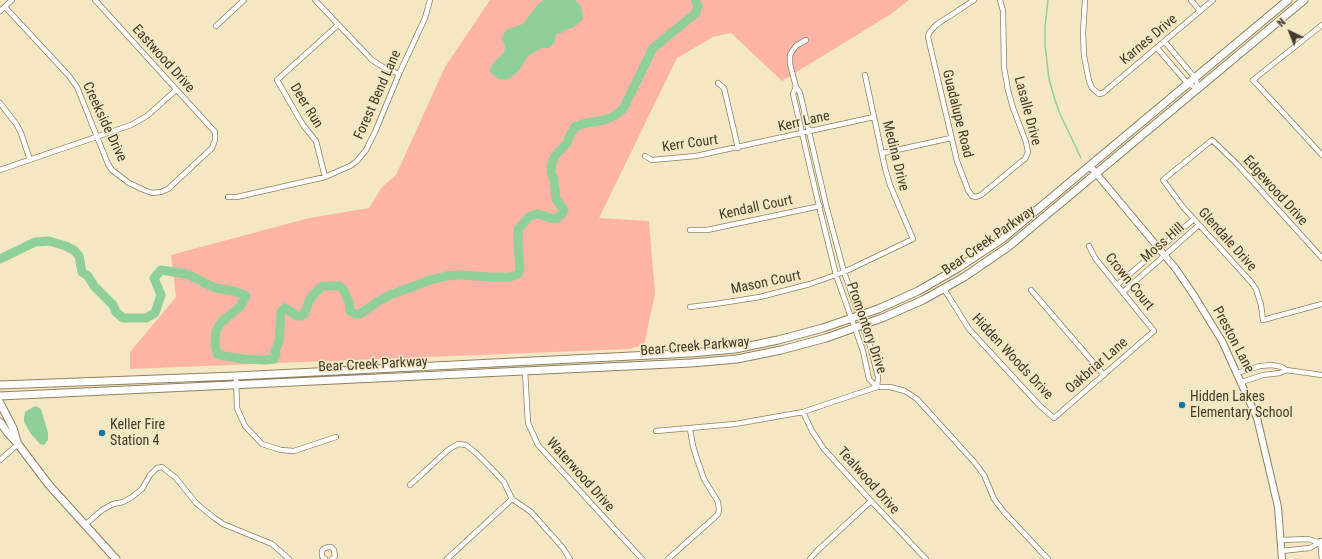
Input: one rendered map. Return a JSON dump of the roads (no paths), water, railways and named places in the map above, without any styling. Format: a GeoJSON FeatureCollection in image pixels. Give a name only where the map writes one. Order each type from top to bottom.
{"type":"FeatureCollection","features":[{"type":"Feature","properties":{"kind":"main road","name":"Bear Creek Parkway"},"geometry":{"type":"LineString","coordinates":[[0,385],[236,376],[716,351],[735,349],[778,340],[823,328],[898,301],[918,291],[958,268],[1007,235],[1288,0]]}},
{"type":"Feature","properties":{"kind":"main road","name":"Bear Creek Parkway"},"geometry":{"type":"LineString","coordinates":[[0,396],[692,363],[737,359],[793,347],[863,325],[902,310],[944,289],[1008,247],[1304,0]]}},
{"type":"Feature","properties":{"kind":"main road"},"geometry":{"type":"LineString","coordinates":[[161,378],[161,388]]}},
{"type":"Feature","properties":{"kind":"main road"},"geometry":{"type":"LineString","coordinates":[[120,380],[121,390]]}},
{"type":"Feature","properties":{"kind":"main road"},"geometry":{"type":"LineString","coordinates":[[66,382],[67,392]]}},
{"type":"Feature","properties":{"kind":"main road"},"geometry":{"type":"LineString","coordinates":[[0,403],[13,428],[18,444]]}},
{"type":"Feature","properties":{"kind":"main road"},"geometry":{"type":"LineString","coordinates":[[0,422],[49,485],[116,559]]}},
{"type":"Feature","properties":{"kind":"street"},"geometry":{"type":"LineString","coordinates":[[0,11],[12,0]]}},
{"type":"Feature","properties":{"kind":"street","name":"Eastwood Drive"},"geometry":{"type":"LineString","coordinates":[[95,0],[215,132],[215,140],[212,148],[168,189],[161,192]]}},
{"type":"Feature","properties":{"kind":"street"},"geometry":{"type":"LineString","coordinates":[[216,26],[244,0]]}},
{"type":"Feature","properties":{"kind":"street"},"geometry":{"type":"LineString","coordinates":[[315,0],[372,60],[399,74]]}},
{"type":"Feature","properties":{"kind":"street","name":"Forest Bend Lane"},"geometry":{"type":"LineString","coordinates":[[228,197],[237,197],[325,177],[350,166],[362,156],[375,132],[399,74],[425,18],[430,0]]}},
{"type":"Feature","properties":{"kind":"street","name":"Guadalupe Road"},"geometry":{"type":"LineString","coordinates":[[973,196],[968,190],[960,172],[929,42],[929,33],[936,25],[974,0]]}},
{"type":"Feature","properties":{"kind":"street","name":"Lasalle Drive"},"geometry":{"type":"LineString","coordinates":[[973,196],[981,195],[1022,162],[1027,156],[1028,148],[1013,108],[1006,74],[1003,47],[1003,11],[1000,0]]}},
{"type":"Feature","properties":{"kind":"street","name":"Karnes Drive"},"geometry":{"type":"LineString","coordinates":[[1086,0],[1083,33],[1084,56],[1089,81],[1092,88],[1099,94],[1165,42],[1213,0]]}},
{"type":"Feature","properties":{"kind":"street"},"geometry":{"type":"LineString","coordinates":[[1191,0],[1200,11]]}},
{"type":"Feature","properties":{"kind":"street","name":"Creekside Drive"},"geometry":{"type":"LineString","coordinates":[[5,7],[69,76],[77,88],[108,164],[116,173],[129,183],[152,193],[161,192]]}},
{"type":"Feature","properties":{"kind":"street","name":"Deer Run"},"geometry":{"type":"LineString","coordinates":[[325,177],[316,141],[303,125],[277,80],[338,25]]}},
{"type":"Feature","properties":{"kind":"street"},"geometry":{"type":"LineString","coordinates":[[1322,25],[1253,80],[1322,156]]}},
{"type":"Feature","properties":{"kind":"street","name":"Promontory Drive"},"geometry":{"type":"LineString","coordinates":[[806,40],[796,46],[790,56],[790,64],[796,88],[800,93],[826,205],[844,272],[871,349],[878,378],[877,387]]}},
{"type":"Feature","properties":{"kind":"street"},"geometry":{"type":"LineString","coordinates":[[1165,42],[1195,78],[1198,89]]}},
{"type":"Feature","properties":{"kind":"street"},"geometry":{"type":"LineString","coordinates":[[1157,48],[1188,84],[1198,89]]}},
{"type":"Feature","properties":{"kind":"street","name":"Medina Drive"},"geometry":{"type":"LineString","coordinates":[[865,75],[885,168],[892,191],[913,239]]}},
{"type":"Feature","properties":{"kind":"street"},"geometry":{"type":"LineString","coordinates":[[718,83],[724,88],[738,148]]}},
{"type":"Feature","properties":{"kind":"street","name":"Promontory Drive"},"geometry":{"type":"LineString","coordinates":[[796,88],[793,94],[836,275],[863,351],[869,379],[877,387]]}},
{"type":"Feature","properties":{"kind":"street"},"geometry":{"type":"LineString","coordinates":[[0,170],[97,138],[139,121],[176,90]]}},
{"type":"Feature","properties":{"kind":"street"},"geometry":{"type":"LineString","coordinates":[[0,103],[22,133],[30,160]]}},
{"type":"Feature","properties":{"kind":"street","name":"Kerr Lane"},"geometry":{"type":"LineString","coordinates":[[738,148],[874,117]]}},
{"type":"Feature","properties":{"kind":"street"},"geometry":{"type":"LineString","coordinates":[[882,153],[951,138]]}},
{"type":"Feature","properties":{"kind":"street","name":"Glendale Drive"},"geometry":{"type":"LineString","coordinates":[[1212,140],[1163,180],[1194,220],[1251,282],[1256,290],[1261,305],[1263,320],[1322,304]]}},
{"type":"Feature","properties":{"kind":"street","name":"Edgewood Drive"},"geometry":{"type":"LineString","coordinates":[[1212,140],[1236,163],[1322,258]]}},
{"type":"Feature","properties":{"kind":"street","name":"Kerr Court"},"geometry":{"type":"LineString","coordinates":[[645,156],[652,160],[696,156],[738,148]]}},
{"type":"Feature","properties":{"kind":"street","name":"Preston Lane"},"geometry":{"type":"LineString","coordinates":[[1090,166],[1159,249],[1191,292],[1213,325],[1242,382],[1257,418],[1278,507],[1282,559]]}},
{"type":"Feature","properties":{"kind":"street","name":"Kendall Court"},"geometry":{"type":"LineString","coordinates":[[690,230],[707,230],[826,205]]}},
{"type":"Feature","properties":{"kind":"street","name":"Moss Hill"},"geometry":{"type":"LineString","coordinates":[[1117,285],[1194,220]]}},
{"type":"Feature","properties":{"kind":"street","name":"Moss Hill"},"geometry":{"type":"LineString","coordinates":[[1123,292],[1199,225]]}},
{"type":"Feature","properties":{"kind":"street","name":"Mason Court"},"geometry":{"type":"LineString","coordinates":[[690,307],[768,295],[810,284],[844,272],[913,239]]}},
{"type":"Feature","properties":{"kind":"street","name":"Crown Court"},"geometry":{"type":"LineString","coordinates":[[1089,246],[1095,258],[1154,331]]}},
{"type":"Feature","properties":{"kind":"street","name":"Hidden Woods Drive"},"geometry":{"type":"LineString","coordinates":[[944,289],[969,329],[1040,406],[1054,418]]}},
{"type":"Feature","properties":{"kind":"street"},"geometry":{"type":"LineString","coordinates":[[1031,290],[1104,375]]}},
{"type":"Feature","properties":{"kind":"street"},"geometry":{"type":"LineString","coordinates":[[844,297],[852,294]]}},
{"type":"Feature","properties":{"kind":"street","name":"Oakbriar Lane"},"geometry":{"type":"LineString","coordinates":[[1054,418],[1154,331]]}},
{"type":"Feature","properties":{"kind":"street"},"geometry":{"type":"LineString","coordinates":[[863,351],[871,349]]}},
{"type":"Feature","properties":{"kind":"street"},"geometry":{"type":"LineString","coordinates":[[1237,373],[1272,364],[1286,370],[1322,375]]}},
{"type":"Feature","properties":{"kind":"street"},"geometry":{"type":"LineString","coordinates":[[1242,382],[1263,375],[1280,373],[1286,370]]}},
{"type":"Feature","properties":{"kind":"street","name":"Waterwood Drive"},"geometry":{"type":"LineString","coordinates":[[525,371],[528,423],[538,445],[642,559]]}},
{"type":"Feature","properties":{"kind":"street"},"geometry":{"type":"LineString","coordinates":[[236,376],[237,408],[245,426],[262,444],[281,450],[294,451],[336,437]]}},
{"type":"Feature","properties":{"kind":"street"},"geometry":{"type":"LineString","coordinates":[[656,431],[735,424],[803,412],[877,387],[890,387],[905,391],[917,399],[975,463],[984,475],[994,499],[1004,512],[1048,559]]}},
{"type":"Feature","properties":{"kind":"street","name":"Tealwood Drive"},"geometry":{"type":"LineString","coordinates":[[803,412],[812,431],[824,449],[926,559]]}},
{"type":"Feature","properties":{"kind":"street"},"geometry":{"type":"LineString","coordinates":[[668,559],[714,518],[718,514],[719,510],[718,502],[704,479],[692,446],[690,429]]}},
{"type":"Feature","properties":{"kind":"street"},"geometry":{"type":"LineString","coordinates":[[0,460],[18,444]]}},
{"type":"Feature","properties":{"kind":"street"},"geometry":{"type":"LineString","coordinates":[[410,485],[448,450],[458,444],[466,445],[476,453],[504,482],[512,499],[531,512],[563,548],[570,559]]}},
{"type":"Feature","properties":{"kind":"street"},"geometry":{"type":"LineString","coordinates":[[85,524],[112,504],[123,502],[132,497],[142,489],[157,468],[162,467],[176,478],[196,503],[213,517],[223,524],[272,544],[289,559]]}},
{"type":"Feature","properties":{"kind":"street"},"geometry":{"type":"LineString","coordinates":[[447,559],[512,499]]}},
{"type":"Feature","properties":{"kind":"street"},"geometry":{"type":"LineString","coordinates":[[810,559],[871,501]]}},
{"type":"Feature","properties":{"kind":"street"},"geometry":{"type":"LineString","coordinates":[[1280,540],[1308,539],[1320,541]]}},
{"type":"Feature","properties":{"kind":"street"},"geometry":{"type":"LineString","coordinates":[[1281,551],[1310,548],[1320,541]]}},
{"type":"Feature","properties":{"kind":"street"},"geometry":{"type":"LineString","coordinates":[[1320,541],[1322,559]]}},
{"type":"Feature","properties":{"kind":"street"},"geometry":{"type":"LineString","coordinates":[[321,558],[323,549],[330,547],[335,553],[332,559]]}},
{"type":"Feature","properties":{"kind":"waterway"},"geometry":{"type":"LineString","coordinates":[[0,259],[35,242],[49,241],[66,246],[75,251],[79,256],[82,272],[88,276],[94,286],[113,305],[116,312],[123,318],[146,318],[155,313],[161,295],[154,278],[161,270],[187,274],[215,288],[234,291],[246,296],[240,307],[222,321],[216,331],[215,344],[218,355],[243,359],[265,360],[274,359],[276,355],[275,351],[279,342],[281,312],[285,308],[297,316],[301,316],[304,314],[310,299],[323,286],[340,286],[349,302],[350,311],[355,314],[360,314],[390,295],[430,280],[447,276],[461,275],[489,277],[509,277],[517,275],[520,270],[518,229],[530,216],[537,214],[555,219],[560,216],[564,210],[556,199],[554,180],[551,172],[552,163],[555,156],[567,143],[575,127],[582,124],[604,120],[614,116],[623,109],[653,48],[696,13],[698,5],[695,0]]}},
{"type":"Feature","properties":{"kind":"waterway"},"geometry":{"type":"LineString","coordinates":[[1048,0],[1045,45],[1049,79],[1060,114],[1081,158]]}},
{"type":"Feature","properties":{"kind":"place","name":"Hidden Lakes Elementary School"},"geometry":{"type":"Point","coordinates":[1182,405]}},
{"type":"Feature","properties":{"kind":"place","name":"Keller Fire Station 4"},"geometry":{"type":"Point","coordinates":[102,433]}}]}
